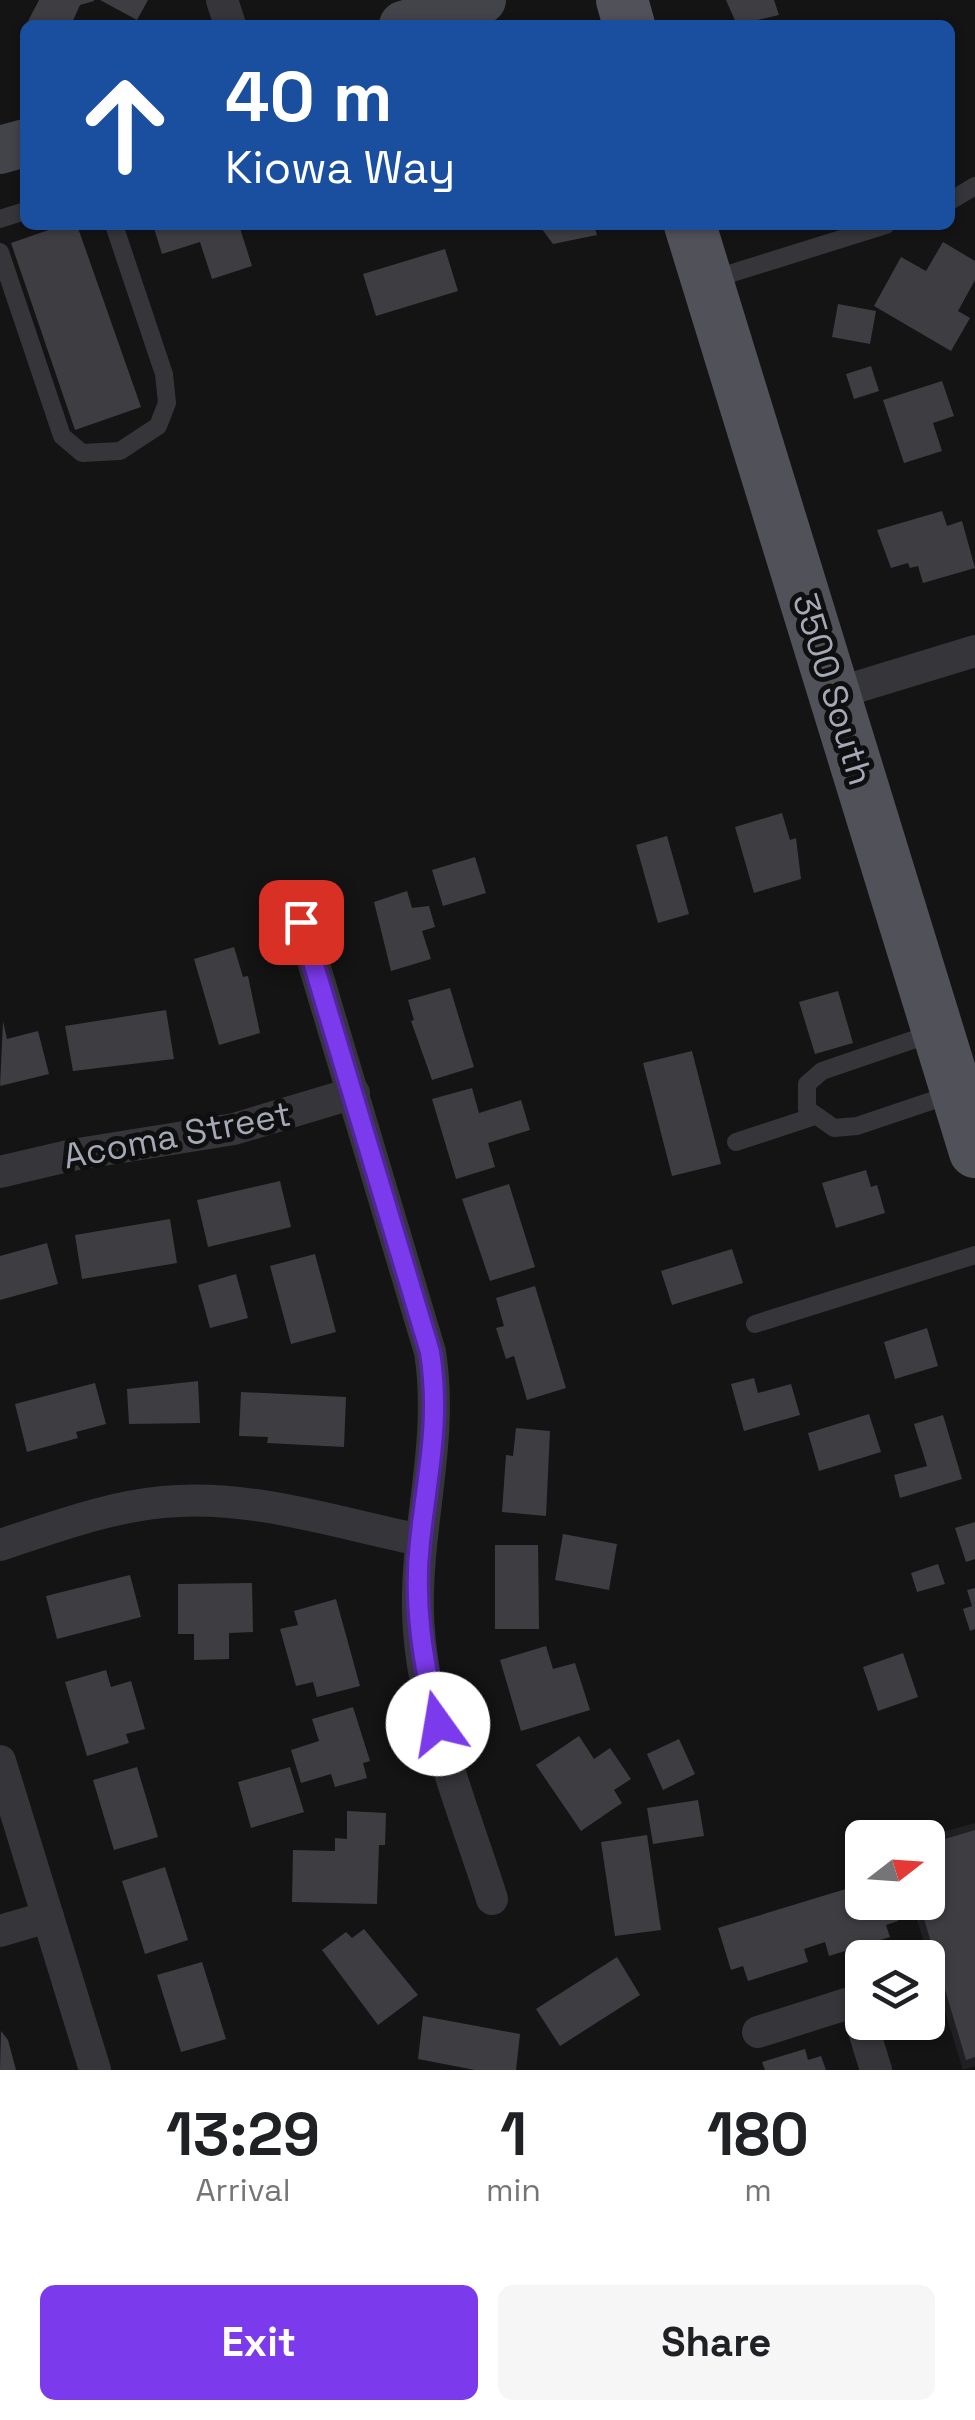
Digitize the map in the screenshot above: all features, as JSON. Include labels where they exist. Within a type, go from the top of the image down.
[{"type":"main road","name":"3500 South","points":[[692,230],[975,1152]]},
{"type":"street","points":[[418,20],[470,2]]},
{"type":"street","points":[[834,694],[975,651]]},
{"type":"street","points":[[301,922],[430,1352],[436,1426],[420,1540],[418,1616],[425,1668],[492,1900]]},
{"type":"street","name":"Acoma Street","points":[[0,1172],[72,1155],[234,1129],[354,1093]]},
{"type":"street","points":[[0,1545],[122,1509],[195,1500],[269,1508],[420,1540]]},
{"type":"street","points":[[0,1761],[95,2070]]},
{"type":"street","points":[[0,1932],[48,1917]]},
{"type":"street","points":[[758,2032],[845,2004]]},
{"type":"street","points":[[869,2040],[876,2070]]},
{"type":"lane","points":[[0,252],[62,436],[82,453],[120,451],[158,426],[167,390],[116,230]]},
{"type":"lane","points":[[708,280],[870,230]]},
{"type":"lane","points":[[938,1031],[822,1071],[807,1084],[807,1109],[812,1117],[834,1128],[857,1126],[957,1093]]},
{"type":"lane","points":[[736,1142],[812,1117]]},
{"type":"lane","points":[[755,1324],[975,1255]]},
{"type":"shaded area","points":[[975,1823],[975,2066],[963,2070],[945,2011],[945,1940],[923,1940],[917,1920],[945,1920],[945,1831]]},
{"type":"building","points":[[39,0],[94,0],[80,5],[73,20],[29,20]]},
{"type":"building","points":[[100,0],[148,0],[137,20]]},
{"type":"building","points":[[726,0],[774,0],[779,15],[758,20],[735,20]]},
{"type":"building","points":[[49,230],[79,230],[141,407],[75,430],[11,243]]},
{"type":"building","points":[[155,230],[241,230],[252,266],[212,279],[200,242],[162,254]]},
{"type":"building","points":[[543,230],[596,230],[597,235],[553,244]]},
{"type":"building","points":[[943,242],[975,261],[975,280],[958,311],[970,318],[951,351],[874,306],[901,257],[926,271]]},
{"type":"building","points":[[445,249],[458,291],[376,316],[363,274]]},
{"type":"building","points":[[838,304],[876,311],[870,344],[832,337]]},
{"type":"building","points":[[871,366],[879,391],[854,399],[846,374]]},
{"type":"building","points":[[942,381],[954,416],[933,423],[942,451],[904,463],[883,400]]},
{"type":"building","points":[[942,511],[947,526],[962,521],[975,568],[923,583],[918,566],[910,568],[908,563],[891,568],[877,530]]},
{"type":"building","points":[[782,813],[790,840],[796,838],[801,879],[754,893],[735,827]]},
{"type":"building","points":[[667,836],[689,914],[658,923],[636,845]]},
{"type":"building","points":[[475,857],[486,893],[443,906],[432,870]]},
{"type":"building","points":[[407,891],[412,908],[429,906],[435,927],[422,931],[431,959],[391,971],[374,902]]},
{"type":"building","points":[[234,947],[243,977],[248,976],[260,1033],[219,1045],[194,959]]},
{"type":"building","points":[[450,988],[474,1067],[432,1080],[411,1021],[414,1020],[408,1000]]},
{"type":"building","points":[[838,991],[853,1043],[815,1054],[799,1002]]},
{"type":"building","points":[[166,1010],[174,1059],[73,1071],[65,1026]]},
{"type":"building","points":[[3,1021],[7,1039],[38,1031],[49,1074],[0,1086]]},
{"type":"building","points":[[692,1051],[721,1164],[672,1176],[643,1063]]},
{"type":"building","points":[[472,1088],[479,1113],[521,1100],[530,1130],[488,1143],[495,1167],[456,1179],[432,1099]]},
{"type":"building","points":[[866,1170],[871,1187],[877,1185],[885,1213],[836,1228],[822,1183]]},
{"type":"building","points":[[280,1181],[291,1227],[208,1247],[197,1200]]},
{"type":"building","points":[[509,1184],[535,1267],[490,1281],[462,1199]]},
{"type":"building","points":[[170,1219],[177,1263],[82,1279],[75,1235]]},
{"type":"building","points":[[47,1243],[58,1284],[0,1300],[0,1256]]},
{"type":"building","points":[[732,1249],[743,1283],[672,1305],[661,1271]]},
{"type":"building","points":[[315,1254],[336,1332],[291,1344],[270,1266]]},
{"type":"building","points":[[236,1274],[248,1318],[210,1328],[198,1285]]},
{"type":"building","points":[[535,1286],[566,1388],[527,1400],[514,1356],[506,1359],[496,1328],[504,1326],[496,1298]]},
{"type":"building","points":[[927,1328],[938,1366],[895,1379],[884,1342]]},
{"type":"building","points":[[754,1378],[758,1393],[791,1384],[800,1415],[744,1431],[731,1384]]},
{"type":"building","points":[[198,1381],[200,1423],[129,1424],[127,1389]]},
{"type":"building","points":[[95,1383],[106,1424],[76,1432],[78,1438],[27,1452],[15,1404]]},
{"type":"building","points":[[241,1392],[346,1397],[344,1447],[267,1443],[268,1437],[239,1436]]},
{"type":"building","points":[[869,1414],[881,1452],[819,1471],[808,1433]]},
{"type":"building","points":[[943,1415],[962,1479],[900,1498],[894,1475],[927,1466],[914,1424]]},
{"type":"building","points":[[516,1428],[550,1431],[546,1516],[502,1512],[506,1455],[513,1456]]},
{"type":"building","points":[[975,1522],[975,1559],[966,1562],[955,1528]]},
{"type":"building","points":[[563,1534],[617,1544],[609,1590],[555,1580]]},
{"type":"building","points":[[495,1545],[538,1545],[539,1629],[495,1629]]},
{"type":"building","points":[[938,1564],[945,1584],[917,1592],[911,1573]]},
{"type":"building","points":[[130,1575],[141,1617],[57,1639],[46,1596]]},
{"type":"building","points":[[252,1583],[253,1632],[229,1633],[229,1659],[194,1660],[194,1634],[178,1634],[178,1584]]},
{"type":"building","points":[[975,1588],[975,1629],[970,1631],[963,1609],[972,1606],[967,1590]]},
{"type":"building","points":[[336,1599],[360,1686],[317,1697],[313,1682],[296,1686],[280,1629],[298,1625],[294,1611]]},
{"type":"building","points":[[546,1646],[553,1669],[575,1663],[590,1710],[521,1731],[500,1660]]},
{"type":"building","points":[[903,1653],[918,1697],[878,1711],[863,1667]]},
{"type":"building","points":[[106,1670],[111,1687],[131,1681],[145,1729],[126,1734],[129,1743],[87,1756],[65,1682]]},
{"type":"building","points":[[353,1707],[370,1761],[363,1763],[367,1778],[335,1787],[331,1774],[301,1783],[291,1750],[319,1741],[312,1719]]},
{"type":"building","points":[[579,1736],[594,1759],[610,1748],[631,1779],[614,1790],[622,1803],[581,1831],[536,1765]]},
{"type":"building","points":[[679,1739],[695,1774],[663,1790],[647,1754]]},
{"type":"building","points":[[137,1767],[158,1837],[114,1850],[93,1780]]},
{"type":"building","points":[[290,1767],[304,1812],[251,1828],[238,1782]]},
{"type":"building","points":[[698,1800],[704,1836],[653,1844],[647,1808]]},
{"type":"building","points":[[347,1811],[386,1813],[385,1845],[379,1845],[377,1904],[292,1902],[293,1850],[335,1851],[335,1838],[347,1839]]},
{"type":"building","points":[[975,1830],[975,2057],[966,2060],[945,1989],[945,1940],[930,1940],[924,1920],[945,1920],[945,1839]]},
{"type":"building","points":[[647,1835],[661,1930],[615,1936],[601,1842]]},
{"type":"building","points":[[165,1867],[188,1940],[145,1954],[122,1881]]},
{"type":"building","points":[[845,1889],[845,1920],[898,1921],[886,1925],[890,1937],[845,1940],[845,1951],[829,1956],[825,1942],[804,1949],[808,1962],[748,1981],[743,1966],[731,1970],[718,1928]]},
{"type":"building","points":[[364,1929],[418,1995],[378,2025],[322,1950],[346,1932],[352,1938]]},
{"type":"building","points":[[617,1957],[640,1995],[560,2046],[536,2009]]},
{"type":"building","points":[[202,1962],[226,2039],[181,2052],[157,1975]]},
{"type":"building","points":[[423,2016],[520,2034],[516,2070],[475,2070],[418,2059]]},
{"type":"building","points":[[1,2031],[8,2040],[16,2070],[0,2070]]},
{"type":"building","points":[[805,2049],[808,2060],[821,2056],[826,2070],[765,2070],[762,2062]]},
{"type":"route","points":[[301,922],[426,1327],[434,1376],[436,1426],[420,1540],[418,1616],[421,1650],[438,1724]]}]
